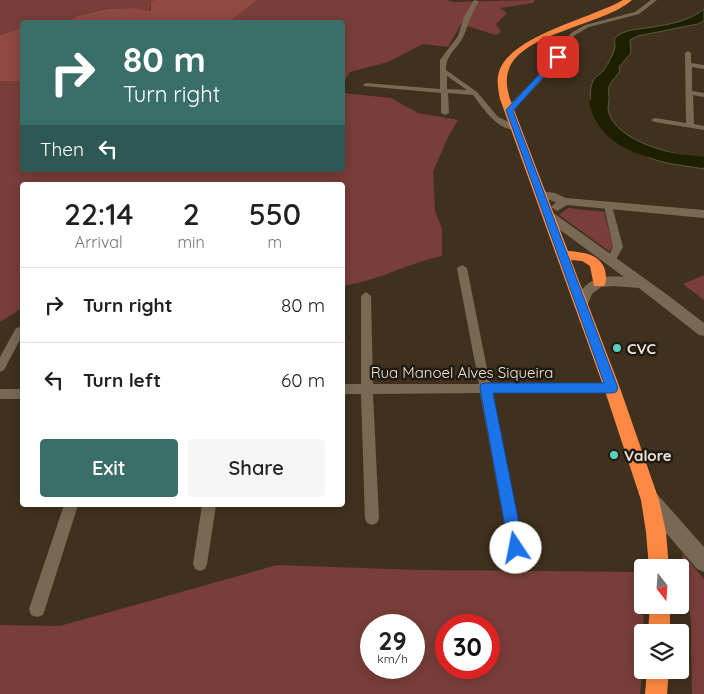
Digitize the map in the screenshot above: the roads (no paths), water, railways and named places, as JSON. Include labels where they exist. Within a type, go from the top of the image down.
[{"type":"highway","points":[[628,0],[599,16],[540,40],[514,56],[508,63],[502,81],[505,99],[515,128],[612,388],[650,500],[658,559]]},
{"type":"highway","points":[[563,255],[581,256],[591,260],[599,269],[600,283]]},
{"type":"highway","points":[[656,694],[657,679]]},
{"type":"street","points":[[509,110],[554,64],[564,44],[574,33],[590,25],[634,15],[644,10],[654,0]]},
{"type":"street","points":[[445,113],[443,60],[461,36],[467,17],[476,1]]},
{"type":"street","points":[[688,53],[690,126]]},
{"type":"street","points":[[689,65],[704,67]]},
{"type":"street","points":[[443,71],[475,93],[495,119],[515,128]]},
{"type":"street","points":[[366,85],[475,93]]},
{"type":"street","points":[[690,93],[704,95]]},
{"type":"street","points":[[655,120],[704,128]]},
{"type":"street","points":[[544,206],[557,207],[563,201],[704,214]]},
{"type":"street","points":[[544,206],[611,261],[704,331]]},
{"type":"street","points":[[608,206],[618,247],[611,261]]},
{"type":"street","points":[[462,268],[520,566]]},
{"type":"street","points":[[580,305],[588,290],[600,283],[622,281],[642,283]]},
{"type":"street","points":[[366,296],[367,389],[372,518]]},
{"type":"street","points":[[0,367],[20,331]]},
{"type":"street","name":"Rua Manoel Alves Siqueira","points":[[345,389],[612,388]]},
{"type":"street","points":[[0,394],[20,394]]},
{"type":"street","points":[[650,500],[704,562]]},
{"type":"street","points":[[37,610],[70,507]]},
{"type":"street","points":[[200,564],[210,507]]},
{"type":"waterway","points":[[596,102],[603,120],[611,132],[634,148],[662,156],[704,162]]},
{"type":"place","name":"CVC","points":[[617,348]]},
{"type":"place","name":"Valore","points":[[614,455]]}]
